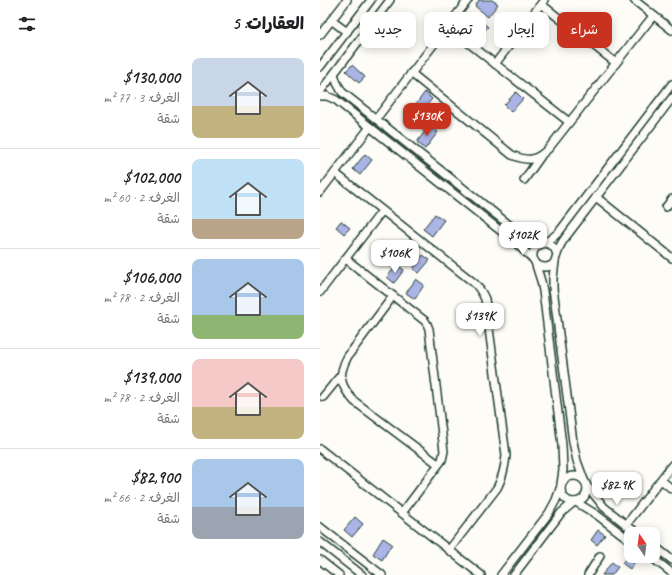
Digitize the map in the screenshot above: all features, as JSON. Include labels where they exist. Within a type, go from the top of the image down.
[{"type":"street","points":[[320,35],[347,0]]},
{"type":"street","points":[[320,67],[372,0]]},
{"type":"street","points":[[320,92],[390,0]]},
{"type":"street","points":[[458,12],[468,0]]},
{"type":"street","points":[[634,0],[672,30]]},
{"type":"street","points":[[495,64],[543,2],[616,63]]},
{"type":"street","points":[[524,180],[541,156],[549,148],[653,16]]},
{"type":"street","points":[[331,20],[347,32]]},
{"type":"street","points":[[376,119],[430,48]]},
{"type":"street","points":[[475,48],[569,122]]},
{"type":"street","points":[[411,73],[512,154],[521,159],[532,159],[541,156]]},
{"type":"street","points":[[334,74],[337,84],[342,92],[522,235],[531,241],[546,244],[554,248],[556,257],[553,288],[573,442],[577,462],[587,493],[585,497],[575,502],[561,513],[514,575]]},
{"type":"street","points":[[624,535],[597,514],[575,502],[570,502],[562,494],[561,485],[563,457],[561,437],[543,291],[533,255],[535,249],[559,232],[672,84]]},
{"type":"street","points":[[320,96],[327,96],[336,100],[516,243],[538,265],[542,267],[550,266],[554,263],[560,246],[565,238],[672,98]]},
{"type":"street","points":[[320,192],[370,127]]},
{"type":"street","points":[[335,173],[473,282],[478,287],[485,299],[506,455],[505,463],[503,476],[497,488],[449,550]]},
{"type":"street","points":[[596,197],[672,258]]},
{"type":"street","points":[[666,207],[672,199]]},
{"type":"street","points":[[320,292],[382,211]]},
{"type":"street","points":[[346,259],[424,321],[428,326],[444,447],[443,456],[442,460],[402,513]]},
{"type":"street","points":[[393,296],[348,356],[343,365],[341,375],[342,384],[346,392],[354,401],[438,464]]},
{"type":"street","points":[[323,397],[341,375]]},
{"type":"street","points":[[320,450],[480,575]]},
{"type":"street","points":[[626,525],[672,466]]},
{"type":"street","points":[[501,575],[549,513],[556,500],[561,485],[571,476],[580,477],[604,507],[629,527]]},
{"type":"street","points":[[661,480],[672,489]]},
{"type":"street","points":[[320,527],[382,575]]},
{"type":"street","points":[[328,548],[334,537]]},
{"type":"street","points":[[320,542],[362,575]]},
{"type":"street","points":[[660,551],[672,560]]},
{"type":"street","points":[[588,575],[600,556]]},
{"type":"street","points":[[320,560],[339,575]]},
{"type":"street","points":[[659,563],[672,573]]},
{"type":"building","points":[[479,0],[492,0],[498,4],[488,17],[486,15],[486,12],[482,12],[475,6]]},
{"type":"building","points":[[352,65],[365,77],[359,83],[346,71]]},
{"type":"building","points":[[425,92],[432,99],[419,114],[414,107]]},
{"type":"building","points":[[516,92],[523,99],[511,112],[504,105]]},
{"type":"building","points":[[429,126],[438,132],[425,149],[417,142]]},
{"type":"building","points":[[365,154],[372,160],[360,175],[353,169]]},
{"type":"building","points":[[435,214],[444,220],[432,236],[423,229]]},
{"type":"building","points":[[341,221],[350,228],[344,234],[336,227]]},
{"type":"building","points":[[423,255],[430,260],[419,273],[413,269]]},
{"type":"building","points":[[397,265],[404,270],[394,283],[387,277]]},
{"type":"building","points":[[416,279],[424,285],[415,299],[406,293]]},
{"type":"building","points":[[355,517],[363,524],[352,537],[344,530]]},
{"type":"building","points":[[598,530],[605,535],[597,545],[591,540]]},
{"type":"building","points":[[383,538],[392,544],[382,560],[373,554]]},
{"type":"building","points":[[624,561],[624,563],[634,563],[630,569],[622,563]]},
{"type":"building","points":[[612,562],[618,567],[612,575],[602,575]]}]
